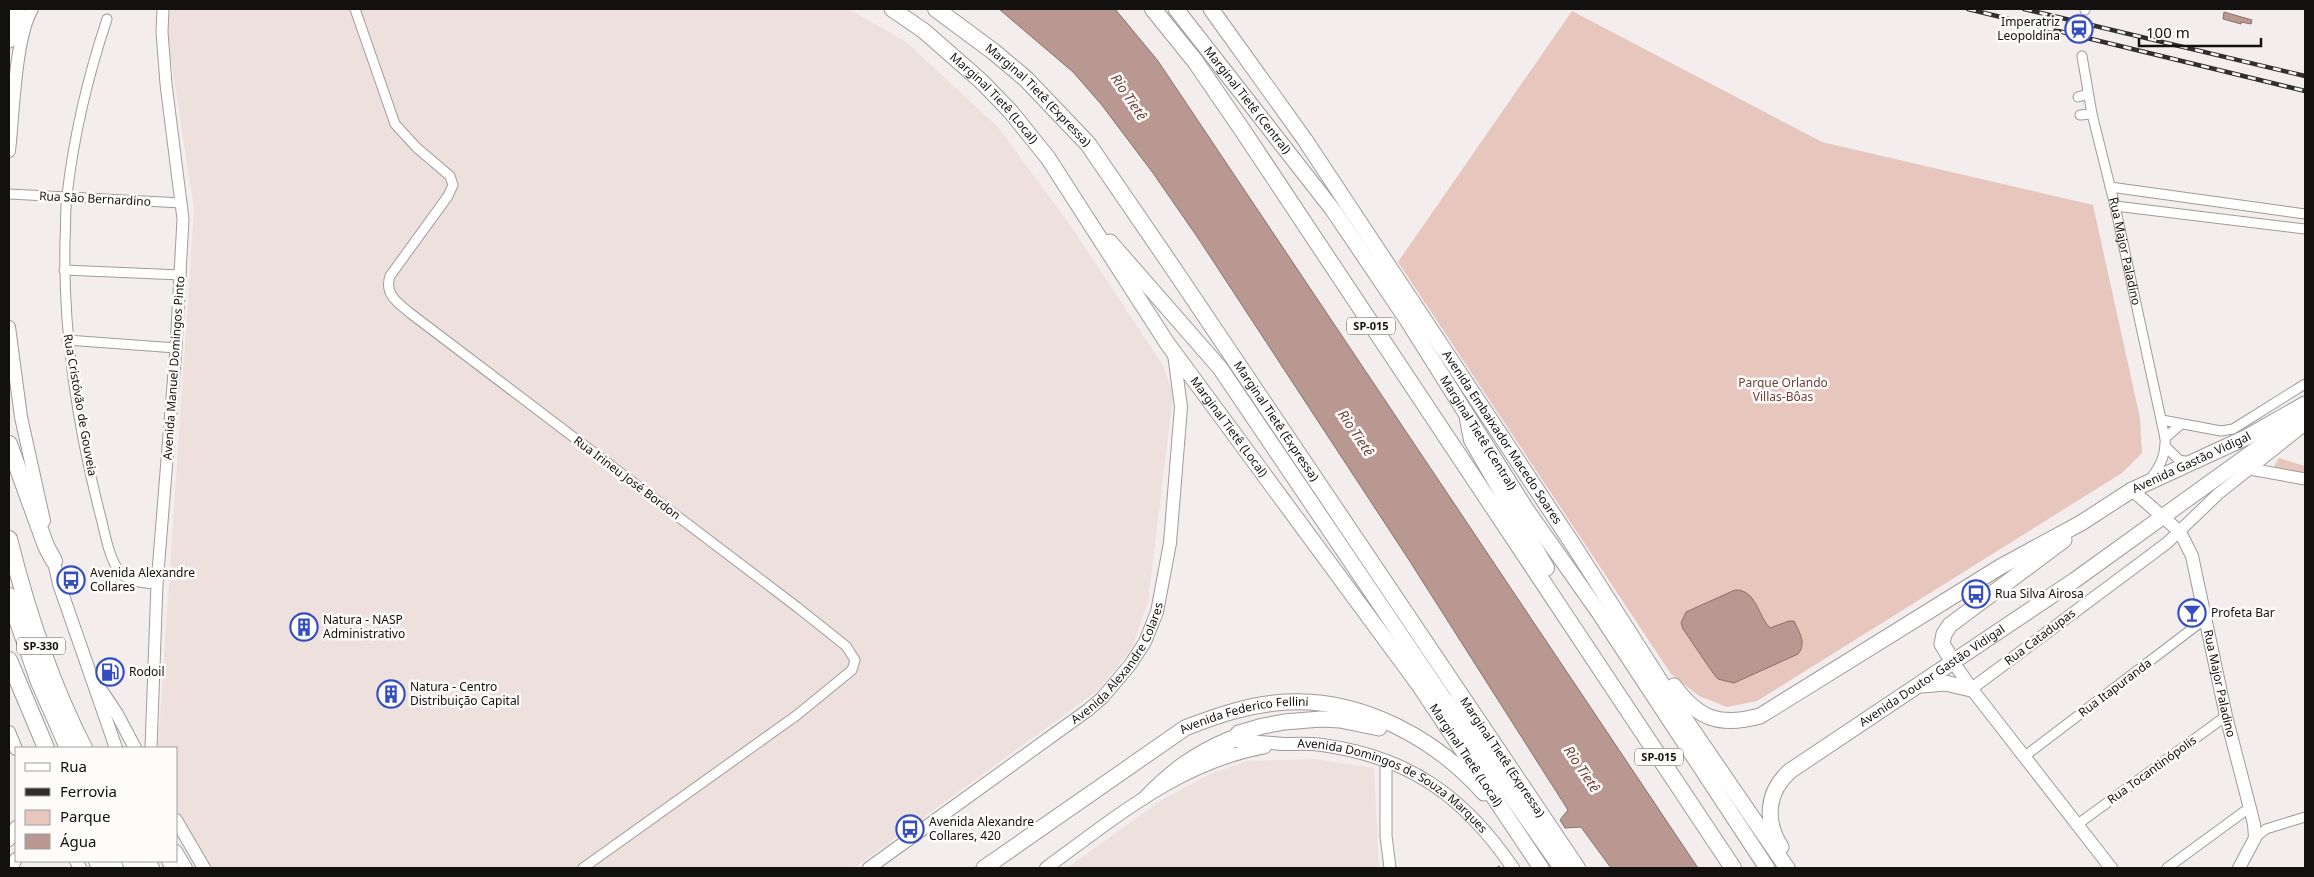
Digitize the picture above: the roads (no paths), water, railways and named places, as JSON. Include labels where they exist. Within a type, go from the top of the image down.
[{"type":"highway","points":[[9,40],[17,9]]},
{"type":"highway","name":"Marginal Tietê (Local)","points":[[892,9],[924,32],[982,81],[1011,112],[1048,158],[1174,354],[1420,686],[1473,763],[1508,821],[1538,863]]},
{"type":"highway","name":"Marginal Tietê (Expressa)","points":[[936,9],[994,52],[1026,79],[1088,144],[1172,265],[1577,868]]},
{"type":"highway","name":"SP-015","points":[[1153,9],[1195,61],[1227,107],[1733,868]]},
{"type":"highway","name":"Marginal Tietê (Central)","points":[[1176,9],[1333,210],[1406,318],[1526,509],[1598,611],[1767,868]]},
{"type":"highway","name":"Avenida Embaixador Macedo Soares","points":[[1211,9],[1305,140],[1572,543],[1676,706],[1789,868]]},
{"type":"highway","points":[[1085,214],[1220,368],[1446,702],[1562,868]]},
{"type":"highway","name":"Avenida Gastão Vidigal","points":[[2080,523],[2148,481],[2247,437],[2305,404]]},
{"type":"highway","points":[[1484,412],[1490,434],[1592,590],[1598,611]]},
{"type":"highway","name":"Avenida Gastão Vidigal","points":[[2162,517],[2305,414]]},
{"type":"highway","points":[[1468,419],[1472,440],[1581,626],[1586,645]]},
{"type":"highway","points":[[9,444],[46,546],[54,561]]},
{"type":"highway","name":"Avenida Doutor Gastão Vidigal","points":[[1789,868],[1788,858],[1775,838],[1770,822],[1770,803],[1777,784],[1790,771],[2075,580],[2162,517]]},
{"type":"highway","points":[[1631,636],[1648,651],[1679,694],[1695,710],[1715,720],[1747,719],[1772,710],[2000,567],[2080,523]]},
{"type":"highway","points":[[1953,662],[1942,644],[1944,634],[1950,625],[2068,537],[2080,523]]},
{"type":"highway","name":"SP-330","points":[[9,539],[38,638],[54,682],[84,747]]},
{"type":"highway","points":[[9,596],[39,682],[68,747]]},
{"type":"highway","name":"SP-330","points":[[9,660],[46,747]]},
{"type":"highway","points":[[1920,685],[1945,683],[1971,689]]},
{"type":"highway","name":"Avenida Federico Fellini","points":[[984,868],[1185,728],[1222,713],[1288,702],[1331,706],[1374,717],[1421,739],[1452,761],[1508,821]]},
{"type":"highway","points":[[1446,702],[1465,738],[1526,832],[1538,863]]},
{"type":"highway","points":[[1190,770],[1234,738],[1238,733],[1284,722],[1340,720],[1380,729],[1452,761]]},
{"type":"main road","points":[[9,151],[24,26],[32,9]]},
{"type":"main road","points":[[9,327],[24,436],[59,584],[116,747]]},
{"type":"main road","name":"Avenida Alexandre Colares","points":[[868,868],[1088,710],[1118,682],[1145,642],[1157,612],[1170,543],[1181,407],[1174,354]]},
{"type":"main road","name":"Rua Major Paladino","points":[[2132,490],[2180,532],[2192,556],[2226,716],[2254,824],[2255,838]]},
{"type":"main road","points":[[1953,662],[1971,689],[2111,868]]},
{"type":"main road","points":[[93,678],[117,714],[130,746]]},
{"type":"main road","points":[[106,718],[130,746]]},
{"type":"main road","points":[[9,732],[15,747]]},
{"type":"main road","name":"Avenida Domingos de Souza Marques","points":[[1144,798],[1163,778],[1189,757],[1210,745],[1230,738],[1238,741],[1320,744],[1358,751],[1386,761],[1426,780],[1452,797],[1494,840],[1513,868]]},
{"type":"main road","name":"Avenida Domingos de Souza Marques","points":[[1046,868],[1144,798],[1190,770],[1216,759],[1249,750],[1285,744]]},
{"type":"main road","points":[[178,823],[204,868]]},
{"type":"main road","points":[[2239,868],[2255,838]]},
{"type":"main road","points":[[178,854],[186,868]]},
{"type":"street","name":"Avenida Manuel Domingos Pinto","points":[[150,747],[157,584],[181,275],[182,203],[166,84],[162,32],[163,9]]},
{"type":"street","name":"Rua Irineu José Bordon","points":[[355,9],[395,124],[417,148],[450,176],[453,185],[448,196],[390,276],[387,289],[390,294],[410,313],[811,618],[846,646],[855,660],[849,673],[797,715],[583,868]]},
{"type":"street","name":"Rua Cristóvão de Gouveia","points":[[106,19],[90,74],[67,197],[64,270],[67,340],[86,449],[112,556],[120,573],[127,578],[133,581],[157,584]]},
{"type":"street","name":"Rua Major Paladino","points":[[2082,56],[2092,114],[2115,206],[2166,443]]},
{"type":"street","points":[[2078,97],[2088,94]]},
{"type":"street","points":[[2080,115],[2092,114]]},
{"type":"street","points":[[2110,187],[2305,214]]},
{"type":"street","name":"Rua São Bernardino","points":[[9,194],[182,203]]},
{"type":"street","points":[[2115,206],[2305,229]]},
{"type":"street","points":[[64,270],[181,275]]},
{"type":"street","points":[[67,340],[176,348]]},
{"type":"street","name":"Avenida Gastão Vidigal","points":[[2162,420],[2221,431],[2234,430],[2305,384]]},
{"type":"street","points":[[2148,481],[2159,468],[2166,443],[2181,424]]},
{"type":"street","points":[[2180,532],[2205,505],[2305,425]]},
{"type":"street","points":[[2166,443],[2179,460],[2191,462]]},
{"type":"street","points":[[2250,469],[2305,480]]},
{"type":"street","name":"Rua Catadupas","points":[[1971,689],[2180,532]]},
{"type":"street","name":"Rua Itapuranda","points":[[2024,756],[2204,619]]},
{"type":"street","name":"Rua Tocantinópolis","points":[[2078,824],[2226,716]]},
{"type":"street","points":[[130,746],[150,729]]},
{"type":"street","points":[[1386,761],[1386,836],[1390,868]]},
{"type":"street","points":[[2167,868],[2250,808]]},
{"type":"street","points":[[2255,838],[2266,829],[2305,817]]},
{"type":"street","points":[[2254,824],[2266,829]]},
{"type":"water","name":"Rio Tietê","points":[[999,9],[1115,9],[1158,61],[1698,868],[1611,868],[1581,827],[1565,828],[1560,820],[1568,810],[1409,560],[1198,238],[1153,173],[1101,104],[1073,72]]},
{"type":"water","points":[[2224,12],[2252,20],[2251,24],[2241,22],[2241,24],[2223,19]]},
{"type":"water","points":[[1735,590],[1742,591],[1752,598],[1770,628],[1794,621],[1800,633],[1802,646],[1798,654],[1734,683],[1718,679],[1683,629],[1681,623],[1686,612]]},
{"type":"railway","points":[[1968,9],[2305,91]]},
{"type":"railway","points":[[2024,9],[2305,76]]},
{"type":"place","name":"Imperatriz Leopoldina","points":[[2079,29]]},
{"type":"place","name":"Avenida Alexandre Collares","points":[[71,580]]},
{"type":"place","name":"Rua Silva Airosa","points":[[1976,594]]},
{"type":"place","name":"Profeta Bar","points":[[2192,613]]},
{"type":"place","name":"Natura - NASP Administrativo","points":[[304,627]]},
{"type":"place","name":"Rodoil","points":[[110,672]]},
{"type":"place","name":"Natura - Centro Distribuição Capital","points":[[391,694]]},
{"type":"place","name":"Avenida Alexandre Collares, 420","points":[[910,829]]},
{"type":"park label","name":"Parque Orlando Villas-Bôas","points":[[1783,390]]}]
